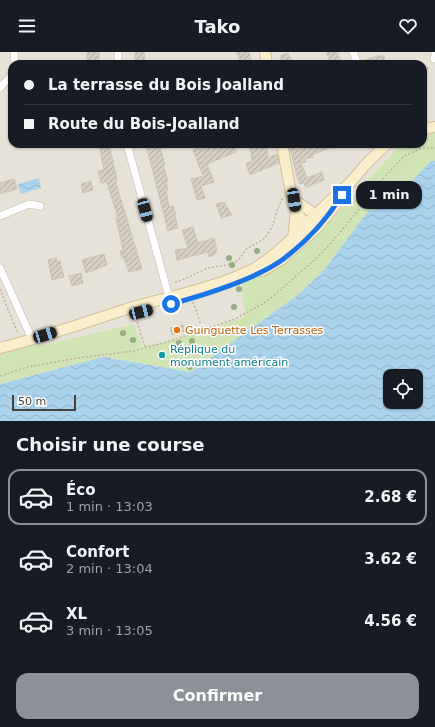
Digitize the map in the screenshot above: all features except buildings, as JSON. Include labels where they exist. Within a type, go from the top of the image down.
[{"type":"street","points":[[0,88],[8,79]]},
{"type":"street","points":[[129,148],[170,301]]},
{"type":"street","points":[[283,148],[291,194],[290,198],[296,211],[312,227]]},
{"type":"street","points":[[71,328],[138,315],[150,307],[225,281],[255,268],[295,243],[335,206],[349,184],[383,148]]},
{"type":"street","points":[[312,227],[316,222],[316,215],[332,198],[349,184]]},
{"type":"street","points":[[290,198],[316,215]]},
{"type":"street","points":[[0,216],[29,204],[40,206]]},
{"type":"street","points":[[295,243],[296,211]]},
{"type":"street","points":[[0,268],[32,339]]},
{"type":"street","points":[[0,348],[170,301]]},
{"type":"path","points":[[427,69],[434,57]]},
{"type":"path","points":[[175,282],[194,276],[207,269],[228,265],[238,260],[245,250],[260,242],[268,233],[276,218],[279,203],[290,198]]},
{"type":"path","points":[[0,289],[22,342]]},
{"type":"path","points":[[193,302],[203,331]]},
{"type":"path","points":[[138,315],[145,347]]},
{"type":"shaded area","points":[[0,52],[435,52],[435,132],[427,135],[427,60],[8,60],[8,148],[397,148],[310,243],[277,269],[241,281],[245,317],[176,339],[142,347],[134,324],[47,344],[29,346],[22,344],[0,348]]},
{"type":"green space","points":[[435,132],[435,161],[431,161],[388,207],[369,211],[324,270],[299,294],[191,372],[103,357],[0,384],[0,348],[22,343],[29,346],[47,344],[134,324],[142,347],[176,339],[245,317],[241,281],[277,269],[310,243],[397,148],[427,148],[427,135]]},
{"type":"water","points":[[431,161],[435,161],[435,421],[0,421],[0,384],[103,357],[191,372],[299,294],[324,270],[369,210],[388,207]]},
{"type":"water","points":[[39,178],[41,188],[21,194],[18,184]]},
{"type":"place","name":"Guinguette Les Terrasses","points":[[177,330]]},
{"type":"place","name":"Réplique du monument américain","points":[[162,355]]},
{"type":"route","points":[[171,304],[258,274],[281,260],[316,229],[342,195]]}]
